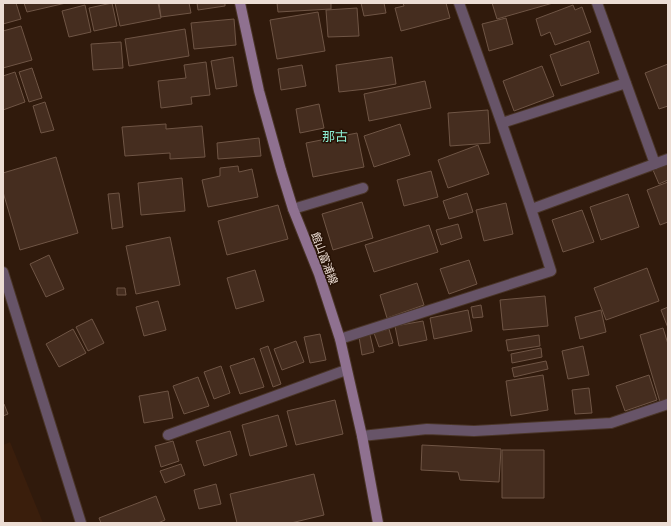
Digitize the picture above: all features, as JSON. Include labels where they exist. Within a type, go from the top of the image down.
[{"type":"main road","name":"館山富浦線","points":[[240,3],[259,91],[293,209],[319,274],[340,338],[362,436],[378,523]]},
{"type":"street","points":[[340,338],[551,271],[532,209],[459,3]]},
{"type":"street","points":[[597,3],[655,164]]},
{"type":"street","points":[[502,123],[626,83]]},
{"type":"street","points":[[532,209],[668,159]]},
{"type":"street","points":[[293,209],[363,188]]},
{"type":"street","points":[[3,272],[82,523]]},
{"type":"street","points":[[168,435],[346,370]]},
{"type":"street","points":[[362,436],[427,429],[474,431],[611,423],[668,404]]},
{"type":"shaded area","points":[[10,442],[43,523],[3,523],[3,445]]},
{"type":"building","points":[[3,3],[16,3],[21,19],[3,24]]},
{"type":"building","points":[[24,3],[66,3],[27,12]]},
{"type":"building","points":[[112,3],[117,26],[94,31],[89,8]]},
{"type":"building","points":[[115,3],[158,3],[161,18],[120,26]]},
{"type":"building","points":[[159,3],[189,3],[191,13],[161,17]]},
{"type":"building","points":[[197,3],[225,3],[225,6],[198,10]]},
{"type":"building","points":[[277,3],[331,3],[331,9],[278,12]]},
{"type":"building","points":[[361,3],[384,3],[386,13],[364,16]]},
{"type":"building","points":[[403,3],[446,3],[450,18],[401,31],[395,8],[404,6]]},
{"type":"building","points":[[492,3],[553,3],[497,19]]},
{"type":"building","points":[[85,5],[91,32],[69,37],[62,11]]},
{"type":"building","points":[[573,5],[575,10],[582,7],[591,32],[555,45],[550,32],[541,36],[536,19]]},
{"type":"building","points":[[357,8],[359,36],[328,37],[326,10]]},
{"type":"building","points":[[318,12],[325,51],[277,59],[270,20]]},
{"type":"building","points":[[506,18],[513,44],[489,51],[482,24]]},
{"type":"building","points":[[234,19],[236,45],[194,49],[191,23]]},
{"type":"building","points":[[21,26],[32,60],[3,68],[3,31]]},
{"type":"building","points":[[185,29],[189,56],[129,66],[125,39]]},
{"type":"building","points":[[589,41],[599,73],[561,86],[550,55]]},
{"type":"building","points":[[121,42],[123,68],[93,70],[91,44]]},
{"type":"building","points":[[233,57],[237,86],[216,89],[211,61]]},
{"type":"building","points":[[392,57],[396,84],[339,92],[336,65]]},
{"type":"building","points":[[206,62],[210,95],[191,97],[192,104],[161,108],[158,81],[186,78],[184,65]]},
{"type":"building","points":[[668,64],[668,106],[659,109],[645,73]]},
{"type":"building","points":[[302,65],[306,86],[281,90],[278,69]]},
{"type":"building","points":[[542,66],[554,96],[514,111],[503,81]]},
{"type":"building","points":[[32,68],[42,98],[29,102],[19,72]]},
{"type":"building","points":[[15,72],[25,102],[3,110],[3,76]]},
{"type":"building","points":[[425,81],[431,108],[369,121],[364,94]]},
{"type":"building","points":[[45,102],[54,130],[41,133],[33,106]]},
{"type":"building","points":[[319,104],[324,128],[300,133],[296,109]]},
{"type":"building","points":[[488,110],[490,143],[450,146],[448,113]]},
{"type":"building","points":[[166,124],[166,129],[202,126],[205,157],[170,159],[170,153],[125,156],[122,127]]},
{"type":"building","points":[[400,124],[410,155],[374,167],[364,136]]},
{"type":"building","points":[[357,133],[364,167],[313,177],[306,143]]},
{"type":"building","points":[[259,138],[261,156],[218,159],[217,143]]},
{"type":"building","points":[[478,145],[489,174],[448,188],[438,160]]},
{"type":"building","points":[[56,157],[78,233],[20,250],[3,192],[3,173]]},
{"type":"building","points":[[668,164],[668,180],[659,184],[653,170]]},
{"type":"building","points":[[238,166],[239,172],[252,169],[258,197],[208,207],[202,180],[220,176],[220,168]]},
{"type":"building","points":[[431,171],[438,197],[404,206],[397,180]]},
{"type":"building","points":[[182,178],[185,211],[141,215],[138,183]]},
{"type":"building","points":[[668,182],[668,222],[660,225],[647,190]]},
{"type":"building","points":[[119,193],[123,227],[112,229],[108,194]]},
{"type":"building","points":[[467,193],[473,212],[449,219],[443,201]]},
{"type":"building","points":[[628,194],[639,227],[601,240],[590,207]]},
{"type":"building","points":[[362,202],[373,238],[333,250],[322,214]]},
{"type":"building","points":[[506,203],[513,234],[484,241],[476,210]]},
{"type":"building","points":[[278,205],[288,239],[227,255],[218,221]]},
{"type":"building","points":[[582,210],[594,242],[563,252],[552,220]]},
{"type":"building","points":[[458,224],[462,238],[441,245],[436,230]]},
{"type":"building","points":[[429,225],[438,252],[374,272],[365,245]]},
{"type":"building","points":[[170,237],[180,285],[136,294],[126,246]]},
{"type":"building","points":[[49,255],[64,289],[46,297],[30,264]]},
{"type":"building","points":[[469,260],[477,284],[449,294],[440,269]]},
{"type":"building","points":[[647,268],[659,301],[606,320],[594,288]]},
{"type":"building","points":[[255,270],[264,301],[236,309],[227,278]]},
{"type":"building","points":[[417,283],[424,305],[387,318],[380,295]]},
{"type":"building","points":[[117,288],[125,288],[126,295],[117,295]]},
{"type":"building","points":[[545,296],[548,326],[503,330],[500,300]]},
{"type":"building","points":[[158,301],[166,330],[144,336],[136,307]]},
{"type":"building","points":[[481,305],[483,317],[473,318],[471,307]]},
{"type":"building","points":[[668,307],[668,328],[661,310]]},
{"type":"building","points":[[468,310],[472,331],[434,339],[430,318]]},
{"type":"building","points":[[601,310],[606,332],[580,339],[575,317]]},
{"type":"building","points":[[92,319],[104,343],[88,351],[76,327]]},
{"type":"building","points":[[423,321],[427,340],[399,346],[395,326]]},
{"type":"building","points":[[663,328],[668,344],[668,400],[660,402],[640,335]]},
{"type":"building","points":[[73,329],[86,353],[59,367],[46,344]]},
{"type":"building","points":[[389,329],[393,343],[379,347],[374,333]]},
{"type":"building","points":[[320,334],[326,360],[310,363],[304,337]]},
{"type":"building","points":[[370,335],[374,352],[362,355],[359,337]]},
{"type":"building","points":[[539,335],[540,346],[508,351],[506,340]]},
{"type":"building","points":[[296,341],[304,362],[282,370],[274,349]]},
{"type":"building","points":[[268,346],[281,384],[273,387],[260,349]]},
{"type":"building","points":[[583,346],[589,375],[568,379],[562,351]]},
{"type":"building","points":[[541,348],[542,357],[512,363],[511,354]]},
{"type":"building","points":[[254,358],[264,387],[240,394],[230,366]]},
{"type":"building","points":[[546,361],[548,369],[514,377],[512,368]]},
{"type":"building","points":[[221,366],[230,393],[214,399],[204,372]]},
{"type":"building","points":[[543,375],[548,410],[511,416],[506,381]]},
{"type":"building","points":[[649,375],[657,400],[625,411],[616,386]]},
{"type":"building","points":[[198,377],[209,406],[184,414],[173,386]]},
{"type":"building","points":[[589,388],[592,413],[575,414],[572,390]]},
{"type":"building","points":[[168,391],[173,418],[144,423],[139,396]]},
{"type":"building","points":[[335,400],[343,434],[296,445],[287,411]]},
{"type":"building","points":[[4,404],[8,414],[3,416],[3,405]]},
{"type":"building","points":[[278,415],[287,446],[250,456],[242,425]]},
{"type":"building","points":[[230,431],[237,455],[204,466],[196,441]]},
{"type":"building","points":[[173,441],[179,461],[161,467],[155,446]]},
{"type":"building","points":[[422,445],[501,449],[499,482],[460,480],[458,472],[421,470]]},
{"type":"building","points":[[502,450],[544,450],[544,498],[502,498]]},
{"type":"building","points":[[181,464],[185,475],[165,483],[160,471]]},
{"type":"building","points":[[314,474],[324,515],[291,523],[237,523],[230,494]]},
{"type":"building","points":[[216,484],[221,504],[199,509],[194,490]]},
{"type":"building","points":[[156,496],[165,520],[158,523],[101,523],[99,518]]},
{"type":"district","name":"那古","points":[[335,136]]}]
